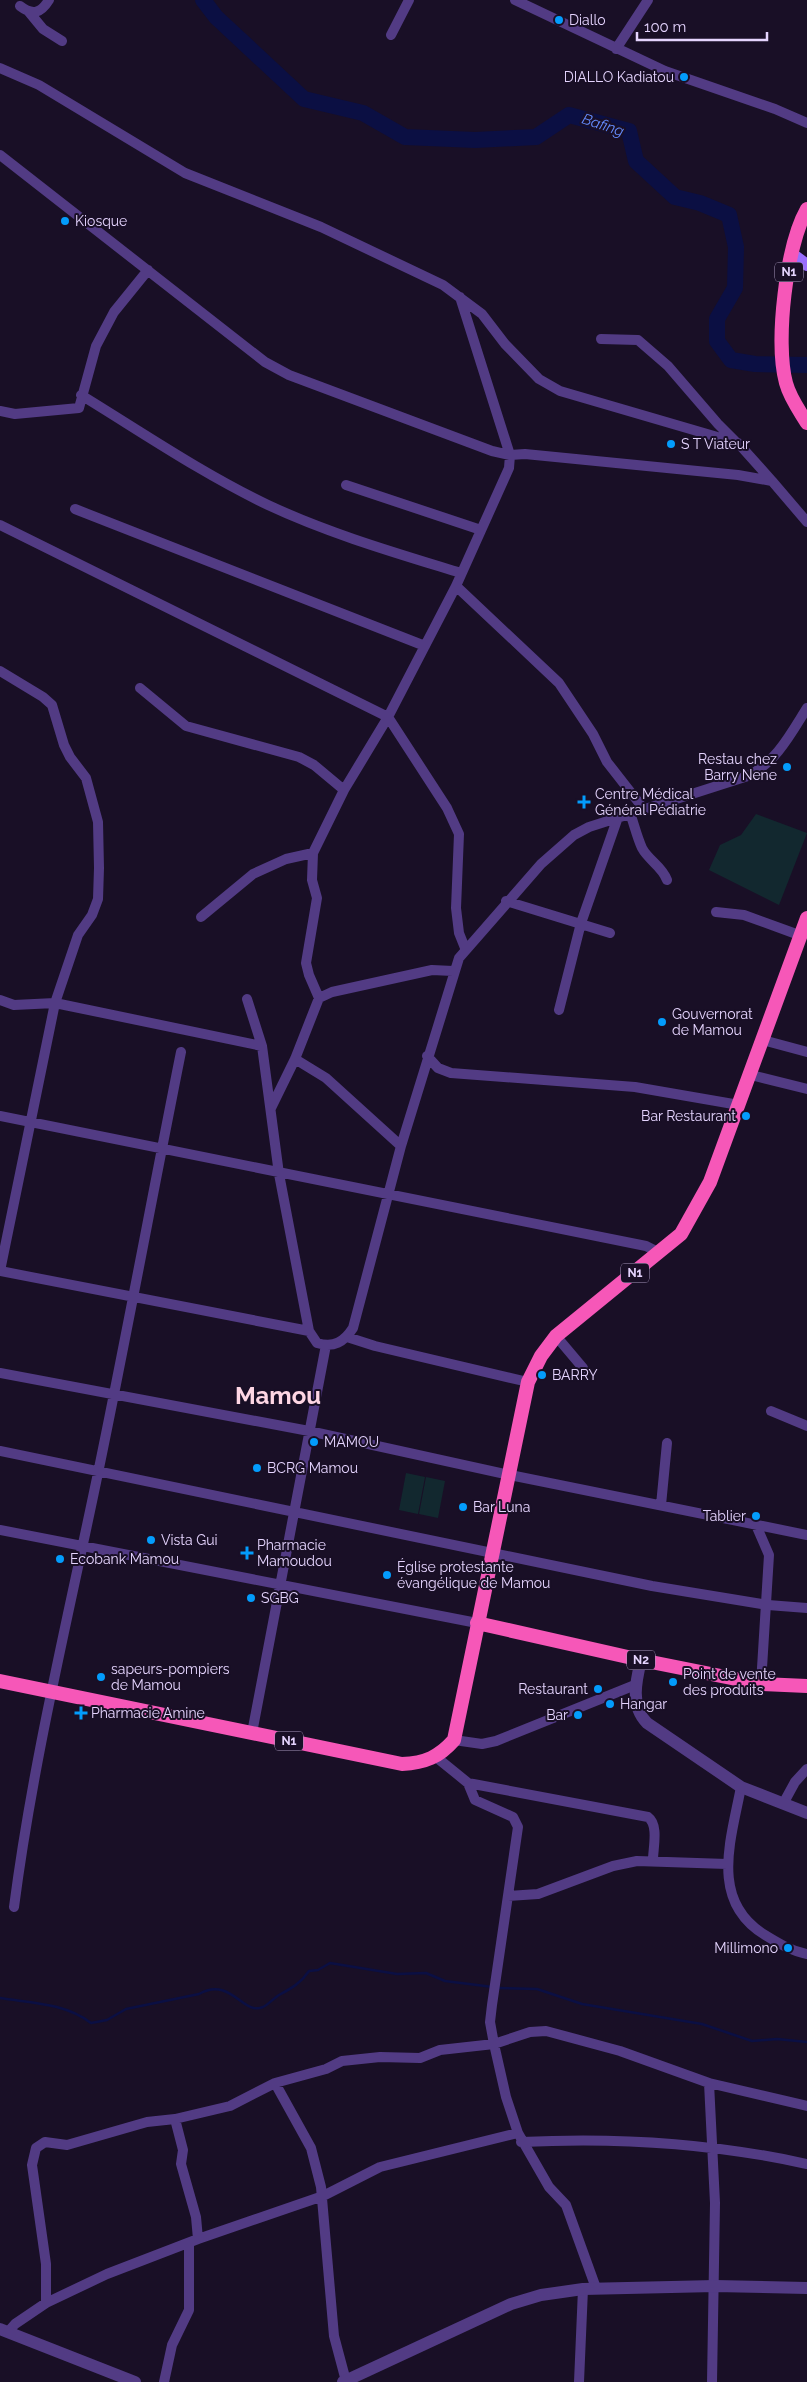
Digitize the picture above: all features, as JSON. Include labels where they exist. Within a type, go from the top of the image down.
[{"type":"highway","name":"N1","points":[[807,209],[791,253],[783,313],[786,382],[794,403],[807,424]]},
{"type":"highway","name":"N1","points":[[0,1681],[402,1764],[419,1764],[436,1757],[454,1740],[528,1382],[540,1356],[556,1336],[681,1234],[710,1182],[764,1040],[807,918]]},
{"type":"highway","name":"N2","points":[[478,1623],[642,1660],[761,1684],[807,1686]]},
{"type":"main road","points":[[791,253],[807,265]]},
{"type":"street","points":[[49,0],[38,13],[25,9],[43,30],[62,41]]},
{"type":"street","points":[[391,35],[409,0]]},
{"type":"street","points":[[515,0],[665,71],[776,109],[807,123]]},
{"type":"street","points":[[616,49],[648,0]]},
{"type":"street","points":[[0,68],[38,85],[185,173],[321,227],[443,285],[482,314],[504,344],[539,379],[560,391],[738,443]]},
{"type":"street","points":[[2,160],[148,270],[265,362],[308,382],[492,451],[510,455],[525,454],[728,474],[772,481]]},
{"type":"street","points":[[0,411],[15,414],[79,408],[81,395],[96,346],[114,312],[148,270]]},
{"type":"street","points":[[319,998],[309,975],[306,962],[313,931],[317,898],[312,880],[313,853],[344,790],[388,718],[456,586],[509,468],[510,455],[460,297]]},
{"type":"street","points":[[601,339],[638,340],[668,366],[807,522]]},
{"type":"street","points":[[81,395],[191,463],[268,505],[352,539],[462,573]]},
{"type":"street","points":[[346,484],[481,530]]},
{"type":"street","points":[[75,509],[425,646]]},
{"type":"street","points":[[0,525],[388,718],[447,808],[459,834],[456,908],[459,933],[465,948]]},
{"type":"street","points":[[456,586],[559,683],[593,734],[607,762],[643,808]]},
{"type":"street","points":[[0,671],[43,696],[52,705],[64,745],[70,757],[86,778],[98,822],[98,899],[92,915],[78,935],[55,1003],[0,1271],[309,1331]]},
{"type":"street","points":[[140,688],[186,726],[299,757],[314,765],[344,790]]},
{"type":"street","points":[[247,999],[262,1046],[279,1174],[309,1331],[318,1343],[326,1345],[341,1342],[347,1337],[357,1316],[401,1146],[427,1056],[453,971],[465,948],[541,864],[574,835],[589,826],[748,776],[764,767],[783,746],[807,708]]},
{"type":"street","points":[[630,813],[642,848],[649,858],[663,870],[667,880]]},
{"type":"street","points":[[559,1010],[581,922],[618,817]]},
{"type":"street","points":[[201,918],[254,874],[286,859],[313,853]]},
{"type":"street","points":[[506,901],[610,932]]},
{"type":"street","points":[[716,912],[744,915],[800,935]]},
{"type":"street","points":[[271,1108],[295,1059],[319,998],[332,992],[432,970],[453,971]]},
{"type":"street","points":[[0,1000],[14,1005],[55,1003],[262,1046]]},
{"type":"street","points":[[764,1040],[807,1052]]},
{"type":"street","points":[[14,1907],[28,1806],[50,1692],[98,1470],[181,1052]]},
{"type":"street","points":[[427,1056],[438,1068],[452,1074],[635,1087],[739,1105]]},
{"type":"street","points":[[295,1059],[326,1078],[401,1146]]},
{"type":"street","points":[[751,1075],[807,1089]]},
{"type":"street","points":[[0,1116],[279,1174],[646,1246],[660,1253]]},
{"type":"street","points":[[556,1336],[583,1368]]},
{"type":"street","points":[[347,1337],[375,1346],[528,1382]]},
{"type":"street","points":[[252,1733],[326,1345]]},
{"type":"street","points":[[0,1373],[309,1431],[510,1475],[807,1535]]},
{"type":"street","points":[[771,1411],[807,1426]]},
{"type":"street","points":[[661,1505],[667,1443]]},
{"type":"street","points":[[0,1451],[652,1586],[768,1606],[807,1608]]},
{"type":"street","points":[[756,1525],[769,1554],[768,1606],[761,1684]]},
{"type":"street","points":[[0,1530],[478,1623]]},
{"type":"street","points":[[642,1660],[635,1685],[638,1711],[641,1717],[741,1787],[807,1812]]},
{"type":"street","points":[[454,1740],[482,1744],[496,1741],[635,1685]]},
{"type":"street","points":[[436,1757],[468,1783],[648,1818],[652,1820],[654,1827],[653,1860]]},
{"type":"street","points":[[783,1804],[795,1782],[807,1769]]},
{"type":"street","points":[[468,1783],[475,1800],[512,1817],[518,1827],[490,2022],[506,2097],[520,2137],[549,2187],[566,2205],[590,2289],[578,2382]]},
{"type":"street","points":[[741,1787],[727,1864],[730,1890],[734,1903],[756,1930],[788,1948],[807,1954]]},
{"type":"street","points":[[508,1896],[538,1894],[613,1866],[653,1860],[727,1864]]},
{"type":"street","points":[[46,2304],[46,2264],[32,2165],[36,2148],[45,2142],[67,2145],[147,2122],[175,2120],[230,2106],[275,2083],[326,2070],[342,2061],[380,2056],[420,2058],[440,2050],[494,2044],[530,2032],[546,2031],[620,2051],[709,2083],[807,2106]]},
{"type":"street","points":[[275,2083],[311,2148],[323,2196],[334,2336],[344,2381],[511,2304],[541,2295],[590,2289],[715,2286],[807,2288]]},
{"type":"street","points":[[709,2083],[715,2286],[712,2382]]},
{"type":"street","points":[[164,2382],[172,2345],[189,2310],[196,2217],[181,2164],[182,2150],[175,2120]]},
{"type":"street","points":[[4,2330],[46,2304],[107,2274],[323,2196],[380,2167],[520,2137],[712,2146],[759,2153],[807,2164]]},
{"type":"street","points":[[4,2330],[135,2382]]},
{"type":"shaded area","points":[[756,814],[807,833],[779,905],[709,870],[720,845],[741,835]]},
{"type":"shaded area","points":[[406,1473],[425,1477],[418,1514],[399,1510]]},
{"type":"shaded area","points":[[426,1477],[445,1481],[438,1518],[419,1514]]},
{"type":"waterway","name":"Bafing","points":[[203,0],[216,17],[304,99],[363,113],[405,137],[475,140],[536,137],[569,115],[629,131],[636,161],[675,197],[700,203],[729,215],[736,247],[735,288],[717,319],[717,341],[731,360],[755,364],[807,365]]},
{"type":"waterway","points":[[0,1998],[36,2003],[70,2011],[91,2023],[107,2020],[126,2009],[210,1990],[220,1990],[228,1993],[249,2006],[256,2008],[265,2006],[277,1996],[296,1985],[309,1971],[318,1970],[330,1963],[397,1974],[426,1973],[445,1981],[493,1987]]},
{"type":"waterway","points":[[498,1988],[537,1989],[582,2004],[702,2024],[752,2041],[777,2039],[807,2042]]},
{"type":"place","name":"Diallo","points":[[559,20]]},
{"type":"place","name":"DIALLO Kadiatou","points":[[684,77]]},
{"type":"place","name":"Kiosque","points":[[65,221]]},
{"type":"place","name":"S T Viateur","points":[[671,444]]},
{"type":"place","name":"Restau chez Barry Nene","points":[[787,767]]},
{"type":"place","name":"Centre Médical Général Pédiatrie","points":[[584,802]]},
{"type":"place","name":"Gouvernorat de Mamou","points":[[662,1022]]},
{"type":"place","name":"Bar Restaurant","points":[[746,1116]]},
{"type":"place","name":"BARRY","points":[[542,1375]]},
{"type":"place","name":"MAMOU","points":[[314,1442]]},
{"type":"place","name":"BCRG Mamou","points":[[257,1468]]},
{"type":"place","name":"Bar Luna","points":[[463,1507]]},
{"type":"place","name":"Tablier","points":[[756,1516]]},
{"type":"place","name":"Vista Gui","points":[[151,1540]]},
{"type":"place","name":"Pharmacie Mamoudou","points":[[247,1553]]},
{"type":"place","name":"Ecobank Mamou","points":[[60,1559]]},
{"type":"place","name":"Église protestante évangélique de Mamou","points":[[387,1575]]},
{"type":"place","name":"SGBG","points":[[251,1598]]},
{"type":"place","name":"sapeurs-pompiers de Mamou","points":[[101,1677]]},
{"type":"place","name":"Point de vente des produits","points":[[673,1682]]},
{"type":"place","name":"Restaurant","points":[[598,1689]]},
{"type":"place","name":"Hangar","points":[[610,1704]]},
{"type":"place","name":"Pharmacie Amine","points":[[81,1713]]},
{"type":"place","name":"Bar","points":[[578,1715]]},
{"type":"place","name":"Millimono","points":[[788,1948]]},
{"type":"district","name":"Mamou","points":[[278,1396]]}]
